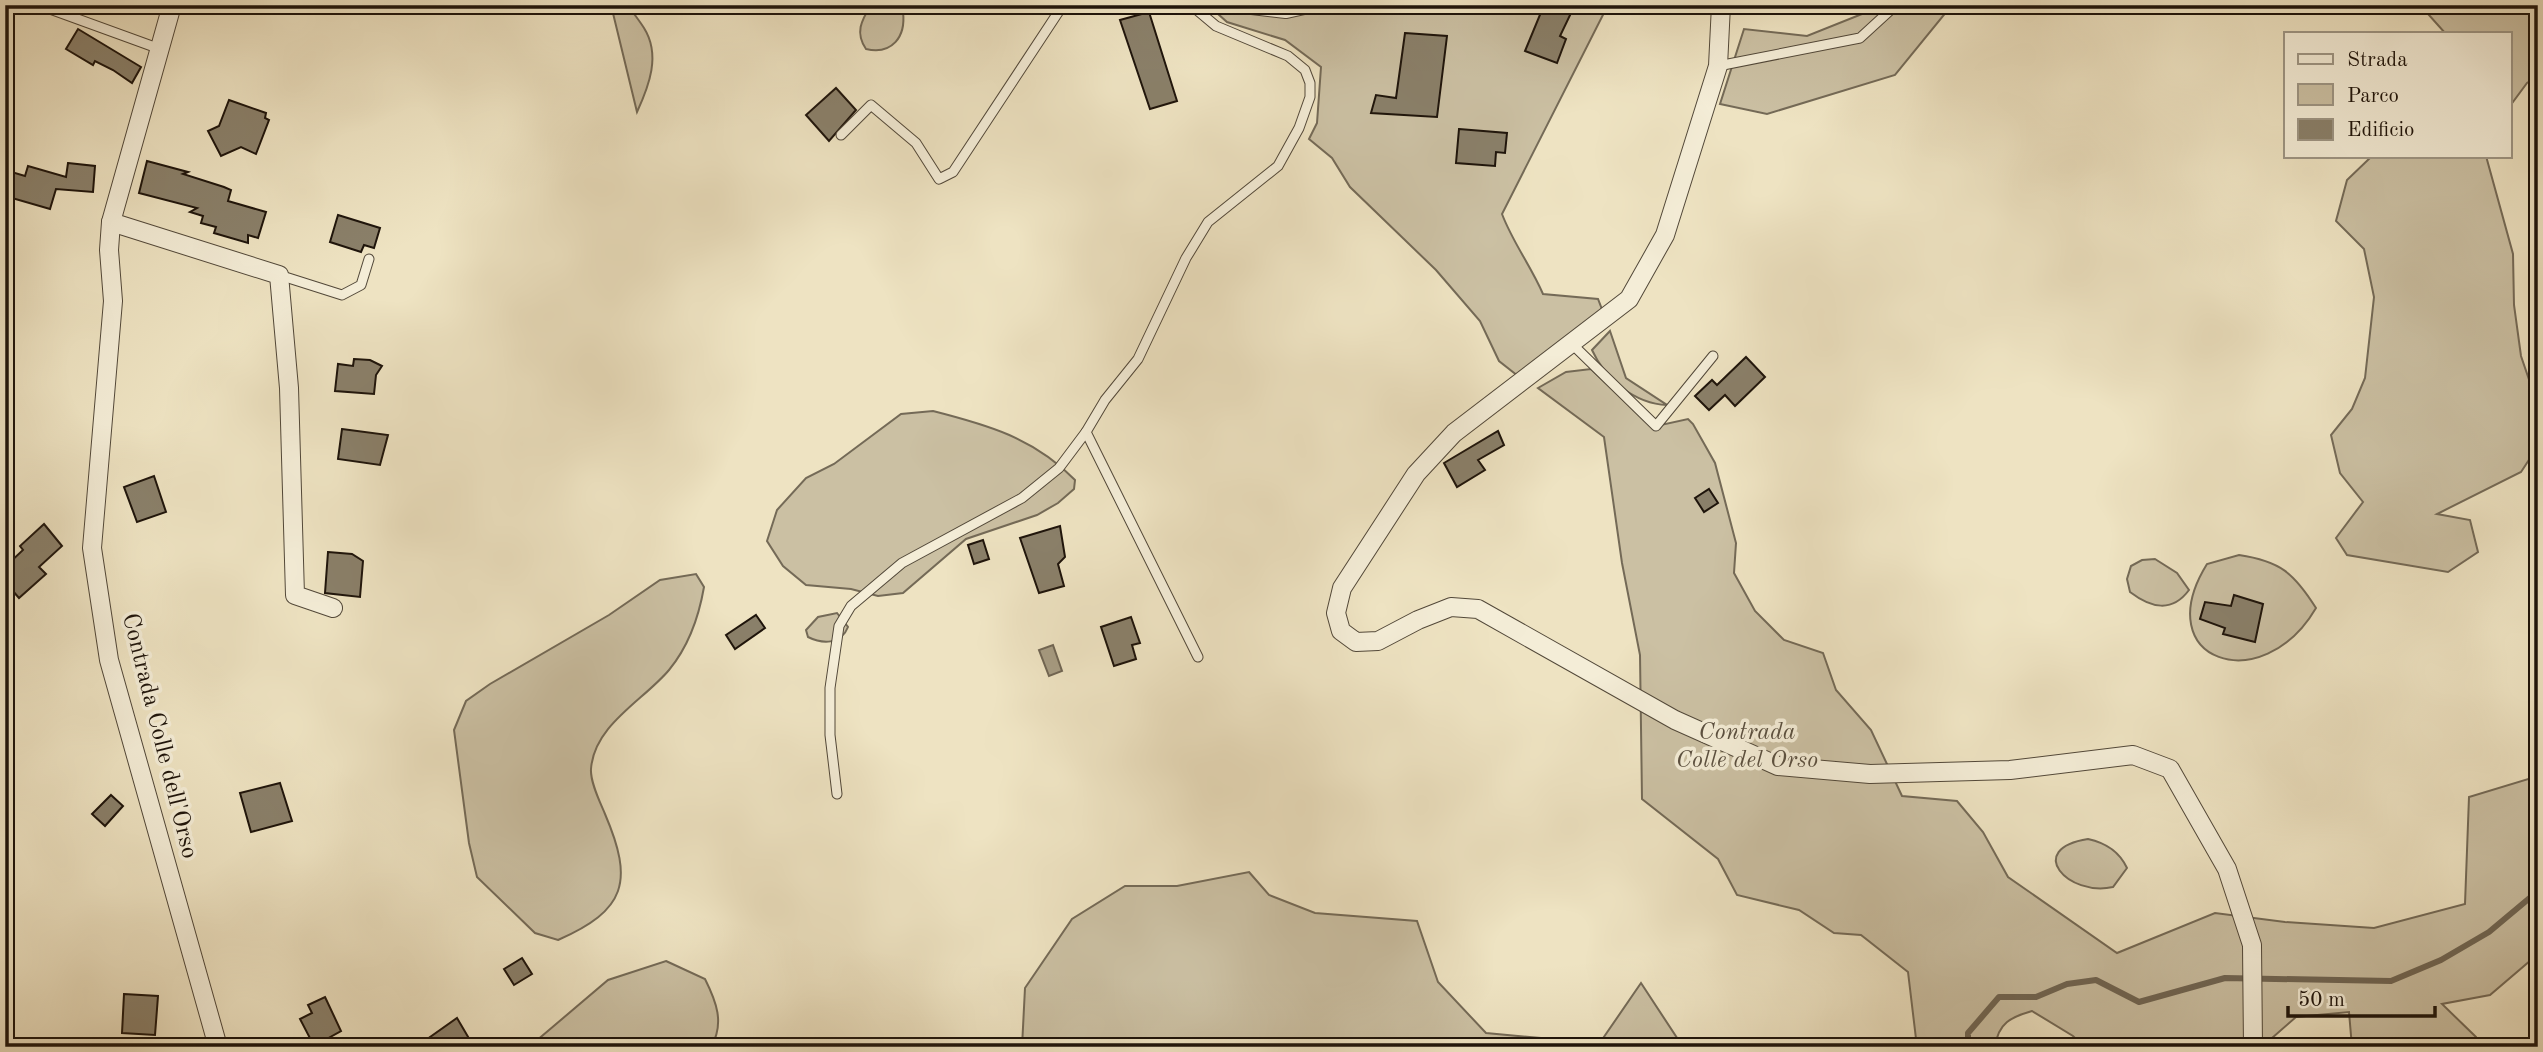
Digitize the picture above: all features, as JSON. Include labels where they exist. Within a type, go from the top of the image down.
[{"type":"street","name":"Contrada Colle dell'Orso","points":[[172,5],[111,222],[109,250],[113,301],[92,548],[109,660],[218,1047]]},
{"type":"street","points":[[1252,5],[1286,9],[1304,5]]},
{"type":"street","points":[[1721,5],[1718,66],[1686,159],[1665,235],[1629,299],[1573,345],[1454,433],[1416,474],[1342,589],[1336,613],[1341,631],[1356,642],[1378,641],[1418,620],[1451,607],[1478,609],[1675,720],[1778,766],[1870,774],[2010,770],[2133,755],[2170,769],[2227,869],[2252,945],[2255,1007],[2253,1047]]},
{"type":"street","points":[[111,222],[279,275],[289,388],[295,595],[333,608]]},
{"type":"lane","points":[[39,5],[160,49]]},
{"type":"lane","points":[[841,135],[870,105],[916,143],[939,179],[953,172],[1063,5]]},
{"type":"lane","points":[[837,794],[830,735],[830,688],[839,626],[852,606],[902,564],[1022,498],[1059,467],[1086,432],[1105,400],[1138,359],[1186,258],[1208,222],[1278,166],[1299,128],[1310,97],[1310,83],[1305,70],[1288,56],[1216,26],[1191,5]]},
{"type":"lane","points":[[1718,66],[1860,38],[1896,5]]},
{"type":"lane","points":[[279,275],[342,295],[361,285],[369,259]]},
{"type":"lane","points":[[1573,345],[1656,426],[1713,355]]},
{"type":"lane","points":[[1086,432],[1198,657]]},
{"type":"green space","points":[[611,5],[628,5],[644,28],[652,49],[649,81],[637,112]]},
{"type":"green space","points":[[871,5],[897,5],[903,12],[902,29],[890,47],[866,49],[863,43],[860,32],[862,22]]},
{"type":"green space","points":[[1208,5],[1608,5],[1502,214],[1543,294],[1598,299],[1603,312],[1518,376],[1499,361],[1480,321],[1436,270],[1350,187],[1332,158],[1309,139],[1317,123],[1321,67],[1285,40],[1227,22]]},
{"type":"green space","points":[[1863,5],[1952,5],[1895,75],[1767,114],[1720,104],[1744,29],[1807,36],[1862,14]]},
{"type":"green space","points":[[2420,5],[2538,5],[2538,76],[2527,83],[2512,103],[2512,32],[2444,32]]},
{"type":"green space","points":[[2370,158],[2487,158],[2513,254],[2514,305],[2521,356],[2538,406],[2538,446],[2521,472],[2437,514],[2470,520],[2478,552],[2448,572],[2347,555],[2336,538],[2363,502],[2340,473],[2331,435],[2352,409],[2365,378],[2374,297],[2364,249],[2336,221],[2347,180]]},
{"type":"green space","points":[[1610,331],[1626,378],[1667,405],[1655,404],[1633,395],[1605,371],[1592,350]]},
{"type":"green space","name":"Contrada Colle del Orso","points":[[1591,369],[1652,427],[1688,419],[1693,424],[1715,463],[1736,543],[1734,573],[1755,611],[1784,640],[1823,653],[1836,690],[1871,730],[1902,796],[1957,801],[1983,832],[2008,877],[2117,953],[2215,913],[2285,922],[2374,928],[2465,904],[2469,797],[2538,776],[2538,954],[2490,995],[2442,1004],[2476,1037],[2476,1047],[2352,1047],[2349,1012],[2296,1017],[2272,1038],[2271,1047],[2084,1047],[2073,1036],[2032,1011],[2007,1022],[1999,1032],[1995,1047],[1917,1047],[1908,972],[1861,935],[1834,933],[1799,910],[1737,895],[1718,859],[1642,799],[1640,655],[1622,563],[1604,437],[1538,388],[1566,372]]},
{"type":"green space","points":[[933,411],[991,428],[1027,443],[1075,480],[1074,489],[1058,503],[1037,515],[966,539],[903,593],[878,596],[851,589],[806,585],[783,566],[767,541],[777,510],[806,478],[834,464],[901,414]]},
{"type":"green space","points":[[2239,555],[2265,561],[2285,571],[2293,577],[2316,608],[2293,637],[2268,654],[2242,660],[2219,657],[2201,645],[2191,625],[2192,598],[2207,564]]},
{"type":"green space","points":[[2155,559],[2177,573],[2189,590],[2176,602],[2161,606],[2146,602],[2130,592],[2127,579],[2131,566],[2142,560]]},
{"type":"green space","points":[[696,574],[704,587],[696,620],[682,651],[659,681],[610,726],[594,753],[592,780],[619,858],[621,876],[618,891],[610,905],[581,929],[558,940],[535,933],[477,877],[469,843],[454,730],[466,701],[490,684],[609,615],[660,580]]},
{"type":"green space","points":[[837,613],[848,627],[841,637],[825,642],[808,637],[806,630],[818,617]]},
{"type":"green space","points":[[2088,839],[2111,849],[2127,868],[2113,887],[2081,885],[2068,879],[2060,870],[2056,861],[2059,852],[2069,844]]},
{"type":"green space","points":[[1249,872],[1269,895],[1315,913],[1417,921],[1438,982],[1486,1033],[1552,1039],[1563,1047],[1022,1047],[1025,988],[1072,919],[1125,886],[1177,886]]},
{"type":"green space","points":[[666,961],[705,979],[713,996],[718,1021],[711,1047],[529,1047],[608,980]]},
{"type":"green space","points":[[1641,983],[1683,1047],[1597,1047]]},
{"type":"shaded area","points":[[1053,645],[1062,671],[1049,676],[1039,650]]},
{"type":"building","points":[[1544,5],[1559,5],[1572,11],[1560,36],[1566,39],[1557,63],[1525,51]]},
{"type":"building","points":[[1149,12],[1177,101],[1150,109],[1120,20]]},
{"type":"building","points":[[78,29],[141,67],[132,83],[113,70],[95,61],[93,65],[66,49]]},
{"type":"building","points":[[1405,33],[1447,36],[1437,117],[1371,113],[1376,95],[1396,98]]},
{"type":"building","points":[[836,88],[856,110],[829,141],[806,115]]},
{"type":"building","points":[[229,100],[266,113],[265,118],[269,120],[256,154],[241,147],[221,156],[208,131],[219,126]]},
{"type":"building","points":[[1459,129],[1507,133],[1505,153],[1496,152],[1495,166],[1456,163]]},
{"type":"building","points":[[147,161],[188,172],[183,174],[231,190],[228,201],[266,212],[258,238],[248,235],[248,243],[214,233],[216,227],[201,223],[203,216],[190,212],[197,208],[139,193]]},
{"type":"building","points":[[68,163],[95,166],[93,192],[56,189],[50,209],[5,196],[5,170],[25,176],[28,166],[66,177]]},
{"type":"building","points":[[338,215],[380,228],[374,248],[364,245],[361,252],[330,242]]},
{"type":"building","points":[[1746,357],[1765,377],[1735,406],[1725,395],[1709,410],[1695,396],[1712,380],[1717,385]]},
{"type":"building","points":[[354,359],[370,360],[382,366],[376,375],[374,394],[335,391],[338,364],[353,366]]},
{"type":"building","points":[[342,429],[388,435],[380,465],[338,459]]},
{"type":"building","points":[[1498,431],[1504,445],[1478,460],[1485,470],[1457,487],[1444,463]]},
{"type":"building","points":[[154,476],[166,512],[137,522],[124,487]]},
{"type":"building","points":[[1709,489],[1718,503],[1704,512],[1695,498]]},
{"type":"building","points":[[44,524],[62,546],[39,567],[46,574],[19,598],[5,582],[5,567],[23,550],[20,546]]},
{"type":"building","points":[[1060,526],[1065,557],[1058,564],[1064,586],[1039,593],[1020,538]]},
{"type":"building","points":[[983,540],[989,559],[974,564],[968,545]]},
{"type":"building","points":[[328,552],[352,554],[363,561],[360,597],[325,593]]},
{"type":"building","points":[[2234,595],[2263,604],[2255,642],[2223,634],[2225,628],[2200,619],[2205,602],[2231,606]]},
{"type":"building","points":[[756,615],[765,628],[735,649],[726,635]]},
{"type":"building","points":[[1131,617],[1140,643],[1132,645],[1136,659],[1114,666],[1101,627]]},
{"type":"building","points":[[280,783],[292,821],[251,832],[240,793]]},
{"type":"building","points":[[111,795],[123,806],[105,826],[92,814]]},
{"type":"building","points":[[522,958],[532,974],[514,985],[504,969]]},
{"type":"building","points":[[124,994],[158,996],[155,1035],[122,1033]]},
{"type":"building","points":[[325,997],[341,1031],[314,1046],[300,1019],[312,1013],[308,1005]]},
{"type":"building","points":[[457,1018],[474,1047],[416,1047]]},
{"type":"waterway","points":[[1968,1047],[1968,1033],[1999,997],[2036,997],[2067,984],[2096,980],[2139,1002],[2225,978],[2391,981],[2441,960],[2489,932],[2538,891]]}]
